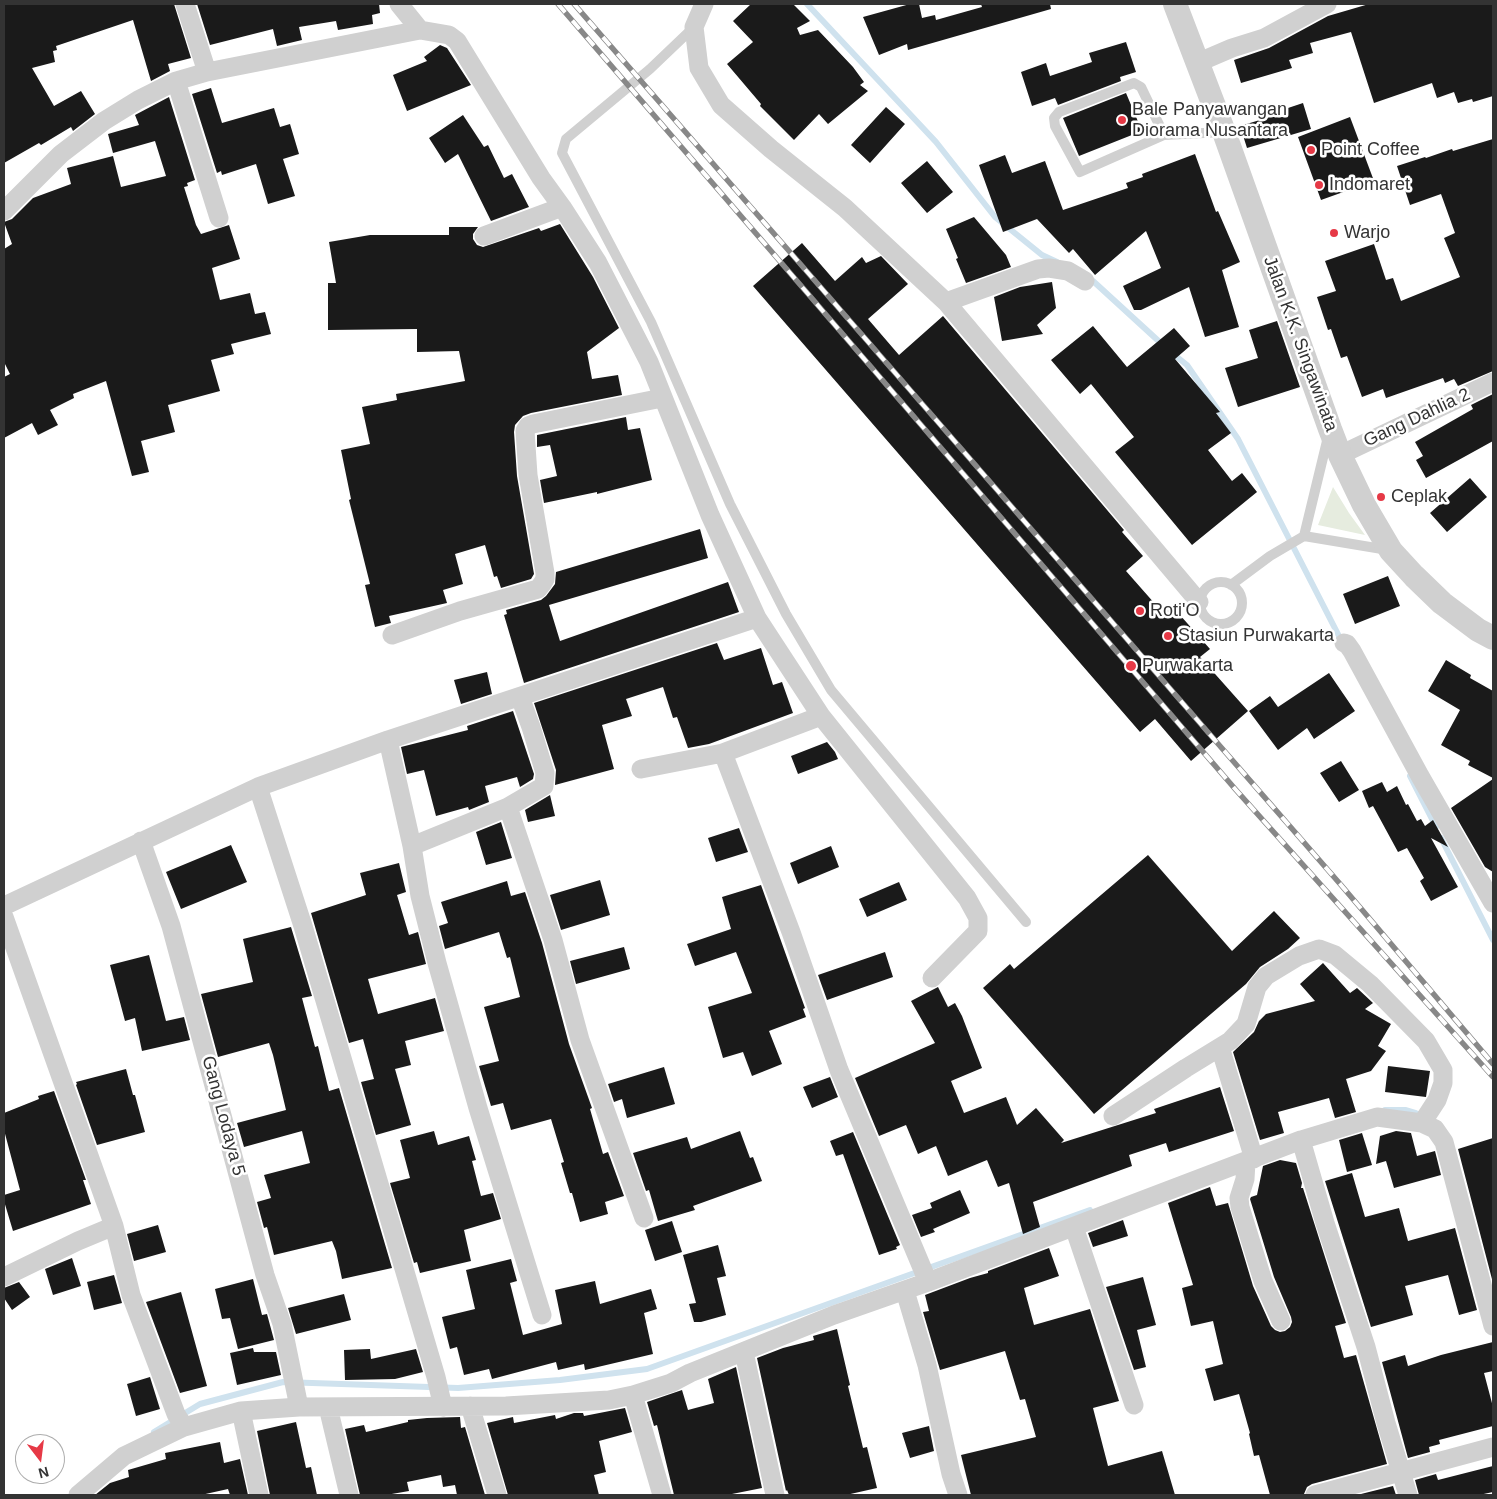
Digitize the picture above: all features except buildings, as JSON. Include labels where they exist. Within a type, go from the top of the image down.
[{"type":"street","points":[[185,4],[207,72]]},
{"type":"street","points":[[399,4],[420,30]]},
{"type":"street","points":[[704,4],[694,27],[699,68],[721,105],[845,208],[946,302],[1200,602]]},
{"type":"street","name":"Jalan K.K. Singawinata","points":[[1175,4],[1224,132],[1330,429],[1364,505],[1391,551],[1414,576],[1442,603],[1478,630],[1493,638]]},
{"type":"street","points":[[1197,63],[1232,48],[1264,38],[1327,4]]},
{"type":"street","points":[[4,211],[61,154],[104,121],[138,100],[176,81],[207,72],[420,30],[449,35],[457,41],[541,178],[598,264],[648,362],[710,515],[757,618],[821,716],[967,898],[978,918],[978,931],[932,978]]},
{"type":"street","points":[[176,81],[219,218]]},
{"type":"street","points":[[484,236],[562,207]]},
{"type":"street","points":[[946,302],[1038,268],[1068,271],[1084,281]]},
{"type":"street","name":"Gang Dahlia 2","points":[[1340,455],[1493,382]]},
{"type":"street","points":[[392,635],[460,611],[538,589],[542,584],[545,579],[545,573],[528,475],[525,431],[528,426],[662,398]]},
{"type":"street","points":[[4,906],[258,787],[388,740],[757,618]]},
{"type":"street","points":[[1344,644],[1347,644],[1352,651],[1420,776],[1493,903]]},
{"type":"street","points":[[412,846],[508,807],[544,786],[544,772],[520,697]]},
{"type":"street","points":[[641,769],[723,753],[821,716]]},
{"type":"street","points":[[388,740],[412,846],[420,896],[437,963],[475,1099],[542,1315]]},
{"type":"street","points":[[723,753],[791,932],[839,1070],[927,1280]]},
{"type":"street","points":[[258,787],[303,926],[436,1377],[442,1403]]},
{"type":"street","points":[[508,807],[553,940],[580,1040],[644,1218]]},
{"type":"street","name":"Gang Lodaya 5","points":[[141,841],[171,926],[265,1274],[282,1324],[298,1400]]},
{"type":"street","points":[[1472,864],[1493,875]]},
{"type":"street","points":[[4,917],[114,1226],[131,1295],[180,1421]]},
{"type":"street","points":[[1113,1116],[1230,1041],[1246,1024],[1258,986],[1266,976],[1299,956],[1319,949],[1335,955],[1370,984],[1426,1041],[1443,1070],[1443,1083],[1437,1100],[1422,1123]]},
{"type":"street","points":[[1220,1047],[1250,1156],[1239,1198],[1240,1208],[1264,1281],[1281,1321]]},
{"type":"street","points":[[78,1495],[124,1456],[180,1421],[298,1400],[328,1407],[442,1403],[470,1406],[506,1406],[609,1400],[633,1395],[670,1383],[690,1373],[834,1315],[1074,1227],[1250,1156],[1377,1117],[1422,1123],[1435,1129],[1444,1142],[1493,1326]]},
{"type":"street","points":[[1301,1140],[1325,1223],[1366,1347],[1386,1423],[1408,1495]]},
{"type":"street","points":[[4,1277],[78,1240],[114,1226]]},
{"type":"street","points":[[1074,1227],[1134,1405]]},
{"type":"street","points":[[905,1290],[927,1365],[951,1474],[958,1495]]},
{"type":"street","points":[[744,1352],[775,1495]]},
{"type":"street","points":[[633,1395],[662,1495]]},
{"type":"street","points":[[470,1406],[497,1495]]},
{"type":"street","points":[[328,1407],[349,1495]]},
{"type":"street","points":[[241,1411],[259,1495]]},
{"type":"street","points":[[1315,1495],[1493,1447]]},
{"type":"lane","points":[[694,27],[650,69],[566,139],[562,153],[651,322],[739,521],[786,614],[831,690],[1026,922]]},
{"type":"lane","points":[[1164,135],[1141,87],[1134,83],[1059,112],[1054,118],[1054,126],[1080,172],[1164,135],[1224,132]]},
{"type":"lane","points":[[1301,538],[1330,429]]},
{"type":"lane","points":[[1231,585],[1278,551],[1301,538],[1391,551]]},
{"type":"lane","points":[[1223,582],[1231,585],[1241,596],[1241,611],[1230,622],[1216,624],[1209,621],[1200,609],[1202,594],[1207,587],[1214,583],[1223,582]]},
{"type":"shaded area","points":[[1333,487],[1349,513],[1365,535],[1318,525]]},
{"type":"waterway","points":[[807,4],[936,142],[995,217],[1042,255],[1057,262]]},
{"type":"waterway","points":[[1088,278],[1164,346]]},
{"type":"waterway","points":[[1172,353],[1187,365],[1238,439],[1342,642]]},
{"type":"waterway","points":[[1410,776],[1436,827]]},
{"type":"waterway","points":[[1441,838],[1493,940]]},
{"type":"waterway","points":[[1385,1110],[1406,1110],[1416,1113]]},
{"type":"waterway","points":[[154,1432],[200,1404],[283,1382],[458,1388],[560,1380],[647,1369],[1090,1210]]},
{"type":"railway","points":[[558,4],[1236,790],[1493,1077]]},
{"type":"railway","points":[[574,4],[1341,885],[1493,1064]]},
{"type":"place","name":"Bale Panyawangan Diorama Nusantara","points":[[1122,120]]},
{"type":"place","name":"Point Coffee","points":[[1311,150]]},
{"type":"place","name":"Indomaret","points":[[1319,185]]},
{"type":"place","name":"Warjo","points":[[1334,233]]},
{"type":"place","name":"Ceplak","points":[[1381,497]]},
{"type":"place","name":"Roti'O","points":[[1140,611]]},
{"type":"place","name":"Stasiun Purwakarta","points":[[1168,636]]},
{"type":"place","name":"Purwakarta","points":[[1131,666]]}]
